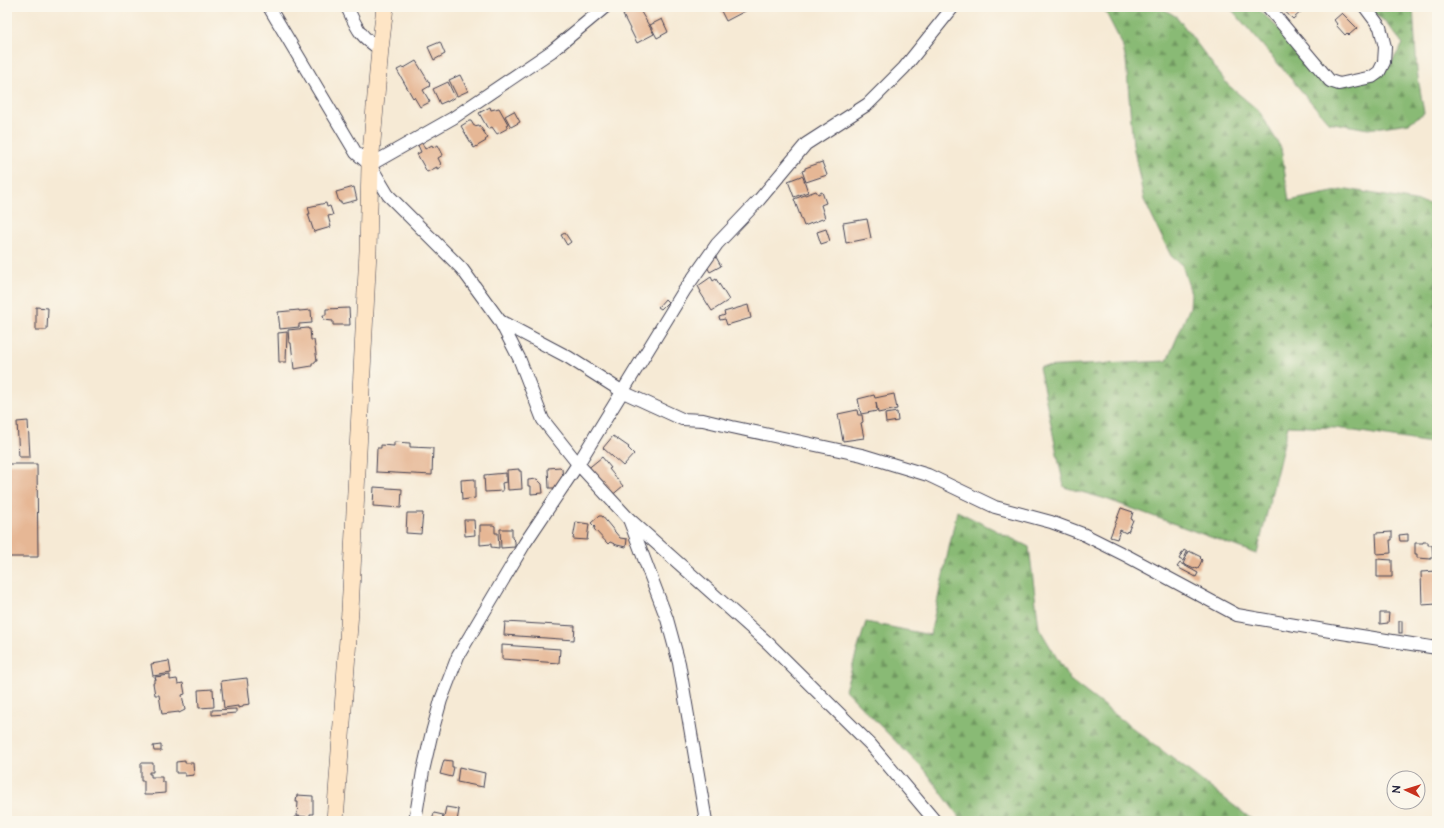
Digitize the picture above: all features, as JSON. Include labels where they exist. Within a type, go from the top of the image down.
[{"type":"street","points":[[269,7],[356,153],[370,165],[388,195],[462,269],[500,321],[519,358],[543,420],[578,464],[628,518],[774,648],[871,745],[935,821]]},
{"type":"street","points":[[347,7],[359,33],[380,49]]},
{"type":"street","points":[[335,821],[350,611],[368,251],[370,165],[385,7]]},
{"type":"street","points":[[370,165],[453,118],[552,51],[605,7]]},
{"type":"street","points":[[415,821],[423,771],[435,721],[441,700],[458,656],[525,543],[578,464],[684,291],[717,244],[759,200],[806,144],[868,104],[904,68],[953,7]]},
{"type":"street","points":[[1268,7],[1330,81],[1339,84],[1372,77],[1379,72],[1384,62],[1385,47],[1380,27],[1365,7]]},
{"type":"street","points":[[500,321],[568,357],[623,392],[682,419],[704,420],[862,455],[928,475],[995,507],[1051,522],[1083,534],[1237,614],[1437,648]]},
{"type":"street","points":[[628,518],[667,619],[679,663],[706,821]]},
{"type":"green space","points":[[1103,7],[1160,7],[1177,17],[1228,85],[1259,111],[1281,148],[1289,201],[1347,189],[1437,205],[1437,444],[1336,428],[1288,426],[1257,554],[1106,499],[1064,487],[1039,367],[1167,361],[1190,307],[1191,293],[1182,265],[1171,256],[1144,200],[1133,145],[1126,60],[1122,44]]},
{"type":"green space","points":[[1226,7],[1256,7],[1333,80],[1377,76],[1388,68],[1403,44],[1386,22],[1363,7],[1413,7],[1417,71],[1424,113],[1409,123],[1368,129],[1328,122],[1233,11]]},
{"type":"green space","points":[[957,511],[1029,547],[1039,628],[1070,680],[1254,821],[962,821],[927,773],[845,690],[866,622],[930,635]]},
{"type":"building","points":[[635,7],[636,9],[638,7],[654,34],[637,43],[623,15],[625,14],[621,8]]},
{"type":"building","points":[[719,7],[748,7],[749,9],[726,21]]},
{"type":"building","points":[[1280,7],[1302,7],[1301,8],[1303,10],[1293,19]]},
{"type":"building","points":[[1342,13],[1357,28],[1349,35],[1347,33],[1345,35],[1336,25],[1337,24],[1334,20]]},
{"type":"building","points":[[662,19],[668,32],[657,38],[650,25]]},
{"type":"building","points":[[440,42],[445,54],[434,60],[428,47]]},
{"type":"building","points":[[416,61],[430,84],[430,86],[423,90],[430,102],[420,107],[397,70]]},
{"type":"building","points":[[460,75],[468,91],[457,96],[449,80]]},
{"type":"building","points":[[448,82],[455,97],[440,104],[433,89]]},
{"type":"building","points":[[490,107],[491,110],[499,108],[508,124],[506,125],[508,128],[497,134],[492,127],[488,129],[479,113]]},
{"type":"building","points":[[514,111],[520,122],[511,127],[505,116]]},
{"type":"building","points":[[471,121],[474,126],[479,125],[488,138],[485,140],[486,141],[474,148],[461,126]]},
{"type":"building","points":[[421,141],[425,149],[432,145],[433,147],[438,145],[443,155],[438,158],[441,167],[437,169],[437,167],[427,172],[417,154],[421,152],[417,143]]},
{"type":"building","points":[[822,162],[827,175],[806,182],[802,171],[805,170],[805,168]]},
{"type":"building","points":[[801,176],[803,177],[808,192],[794,197],[788,181]]},
{"type":"building","points":[[354,187],[357,200],[341,204],[336,192]]},
{"type":"building","points":[[816,191],[818,194],[822,192],[826,203],[821,205],[825,218],[804,226],[794,199]]},
{"type":"building","points":[[326,203],[327,207],[330,206],[333,215],[328,216],[331,227],[314,232],[308,214],[310,214],[308,207]]},
{"type":"building","points":[[867,219],[871,238],[846,243],[843,223]]},
{"type":"building","points":[[826,229],[830,241],[821,244],[817,232]]},
{"type":"building","points":[[565,233],[571,242],[567,245],[561,235]]},
{"type":"building","points":[[716,257],[721,266],[710,272],[705,263]]},
{"type":"building","points":[[711,277],[713,281],[716,279],[729,300],[712,311],[698,286]]},
{"type":"building","points":[[665,299],[668,302],[661,309],[658,307]]},
{"type":"building","points":[[748,305],[751,318],[727,325],[725,319],[720,320],[719,317],[725,315],[724,312]]},
{"type":"building","points":[[36,307],[48,308],[47,330],[36,330]]},
{"type":"building","points":[[349,308],[350,325],[333,325],[333,321],[324,320],[323,315],[326,315],[326,309]]},
{"type":"building","points":[[311,310],[312,323],[299,324],[299,327],[280,329],[278,312]]},
{"type":"building","points":[[310,329],[311,340],[314,340],[317,361],[312,363],[312,366],[294,369],[288,330]]},
{"type":"building","points":[[287,332],[286,362],[279,362],[278,333]]},
{"type":"building","points":[[894,394],[897,409],[878,413],[876,402],[877,411],[861,414],[858,399],[874,395],[875,398]]},
{"type":"building","points":[[857,410],[858,415],[862,415],[863,422],[861,423],[864,438],[843,441],[838,414]]},
{"type":"building","points":[[897,412],[898,421],[886,423],[885,414]]},
{"type":"building","points":[[28,421],[30,457],[19,457],[17,422]]},
{"type":"building","points":[[613,436],[629,447],[628,448],[634,454],[623,466],[603,448]]},
{"type":"building","points":[[394,442],[410,443],[410,447],[433,448],[432,475],[376,472],[377,448],[381,448],[381,445],[394,446]]},
{"type":"building","points":[[602,457],[611,468],[609,469],[623,486],[610,497],[586,470]]},
{"type":"building","points":[[8,464],[37,464],[38,557],[9,557]]},
{"type":"building","points":[[560,467],[562,469],[563,479],[559,488],[549,488],[548,468]]},
{"type":"building","points":[[519,469],[519,471],[521,471],[522,489],[508,490],[507,470]]},
{"type":"building","points":[[506,473],[506,482],[502,483],[503,491],[485,492],[484,475]]},
{"type":"building","points":[[475,479],[475,498],[462,500],[461,480]]},
{"type":"building","points":[[537,479],[542,484],[543,493],[531,494],[531,486],[528,486],[528,480]]},
{"type":"building","points":[[374,487],[402,489],[401,508],[373,506]]},
{"type":"building","points":[[1121,508],[1133,512],[1131,519],[1133,520],[1128,532],[1127,531],[1126,533],[1120,530],[1117,539],[1110,537]]},
{"type":"building","points":[[407,513],[423,513],[421,534],[406,533]]},
{"type":"building","points":[[599,516],[602,516],[620,538],[627,539],[626,547],[610,542],[608,544],[594,529],[595,527],[591,523]]},
{"type":"building","points":[[464,520],[474,520],[475,535],[465,536]]},
{"type":"building","points":[[576,522],[589,524],[587,540],[573,539]]},
{"type":"building","points":[[480,525],[495,526],[495,533],[498,533],[499,548],[491,547],[491,544],[480,545]]},
{"type":"building","points":[[500,529],[512,529],[512,538],[515,541],[515,547],[501,548]]},
{"type":"building","points":[[1392,532],[1392,540],[1390,540],[1391,553],[1377,554],[1376,533]]},
{"type":"building","points":[[1408,534],[1408,541],[1400,541],[1399,535]]},
{"type":"building","points":[[1428,542],[1428,545],[1432,545],[1433,557],[1431,557],[1431,559],[1417,558],[1417,554],[1415,554],[1415,543]]},
{"type":"building","points":[[1184,550],[1187,552],[1183,561],[1179,559]]},
{"type":"building","points":[[1189,551],[1201,557],[1200,558],[1202,560],[1198,569],[1194,569],[1183,564]]},
{"type":"building","points":[[1377,559],[1392,560],[1392,577],[1377,577]]},
{"type":"building","points":[[1180,563],[1198,573],[1196,577],[1177,567]]},
{"type":"building","points":[[1437,571],[1437,604],[1422,605],[1421,572]]},
{"type":"building","points":[[1380,613],[1389,613],[1388,623],[1380,624]]},
{"type":"building","points":[[1399,621],[1402,621],[1402,633],[1399,633]]},
{"type":"building","points":[[505,622],[575,626],[574,640],[504,635]]},
{"type":"building","points":[[502,645],[560,649],[559,663],[502,659]]},
{"type":"building","points":[[169,661],[171,673],[153,676],[151,664]]},
{"type":"building","points":[[170,675],[170,680],[177,679],[178,684],[183,683],[185,694],[182,695],[185,710],[179,713],[162,714],[159,695],[155,695],[153,683],[154,680],[156,680],[155,677]]},
{"type":"building","points":[[247,678],[250,704],[243,705],[243,707],[238,708],[238,706],[224,708],[221,681]]},
{"type":"building","points":[[213,689],[214,707],[199,708],[198,690]]},
{"type":"building","points":[[236,709],[236,713],[212,715],[212,710]]},
{"type":"building","points":[[161,745],[161,751],[154,751],[153,746]]},
{"type":"building","points":[[444,760],[452,761],[452,767],[454,767],[452,777],[440,774]]},
{"type":"building","points":[[185,761],[185,763],[193,763],[194,775],[185,776],[185,773],[176,773],[176,762]]},
{"type":"building","points":[[141,763],[153,763],[153,772],[149,772],[149,774],[151,774],[151,777],[162,777],[162,782],[165,782],[165,793],[144,795],[144,781],[141,781]]},
{"type":"building","points":[[459,767],[485,773],[483,787],[457,782]]},
{"type":"building","points":[[297,795],[313,796],[313,814],[310,814],[310,817],[297,816]]},
{"type":"building","points":[[446,807],[459,810],[457,821],[443,821]]},
{"type":"building","points":[[434,813],[443,815],[442,821],[432,821]]},
{"type":"building","points":[[294,817],[312,818],[312,821],[294,821]]}]
